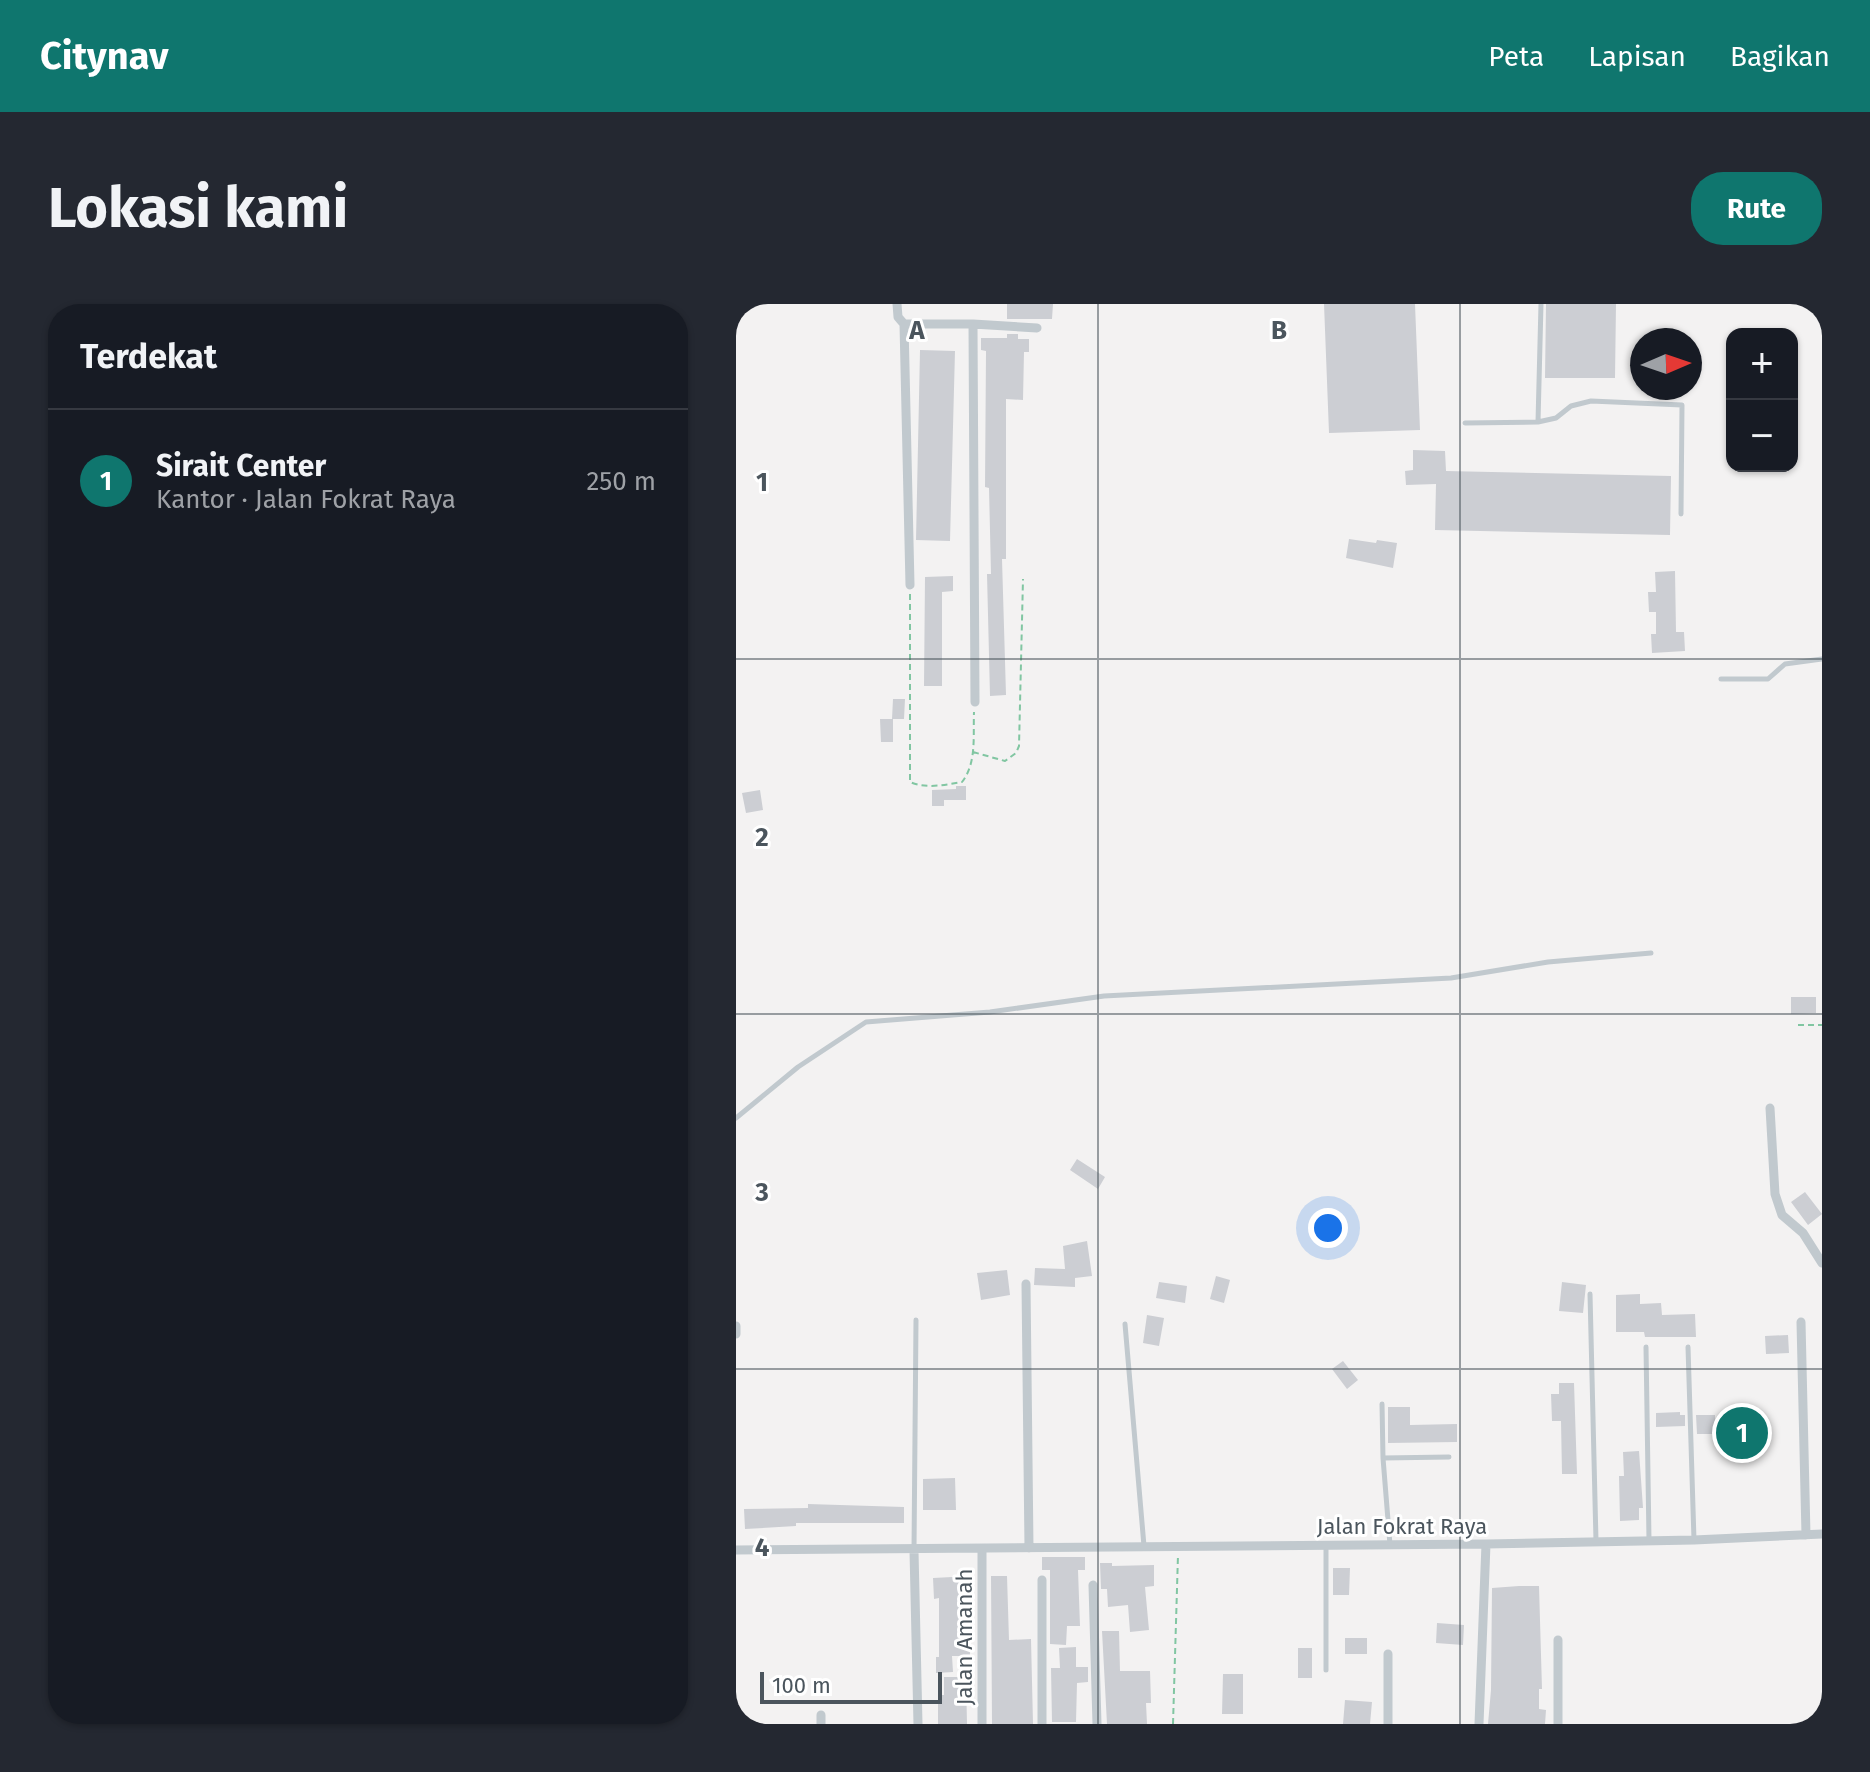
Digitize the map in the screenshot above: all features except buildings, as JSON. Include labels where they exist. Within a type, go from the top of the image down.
[{"type":"street","points":[[897,304],[898,317],[904,324],[910,585]]},
{"type":"street","points":[[904,324],[1037,328]]},
{"type":"street","points":[[973,324],[975,702]]},
{"type":"street","points":[[1770,1108],[1775,1194],[1782,1215],[1803,1233],[1822,1263]]},
{"type":"street","points":[[1026,1284],[1029,1548]]},
{"type":"street","points":[[1801,1322],[1806,1535]]},
{"type":"street","points":[[736,1326],[736,1334]]},
{"type":"street","name":"Jalan Fokrat Raya","points":[[736,1550],[914,1551],[1486,1544],[1822,1534]]},
{"type":"street","points":[[1479,1724],[1486,1544]]},
{"type":"street","name":"Jalan Amanah","points":[[982,1549],[982,1724]]},
{"type":"street","points":[[914,1551],[918,1724]]},
{"type":"street","points":[[1042,1580],[1042,1724]]},
{"type":"street","points":[[1093,1585],[1097,1724]]},
{"type":"street","points":[[1558,1640],[1558,1724]]},
{"type":"street","points":[[1388,1654],[1388,1724]]},
{"type":"lane","points":[[736,311],[739,304]]},
{"type":"lane","points":[[1538,422],[1541,304]]},
{"type":"lane","points":[[1465,423],[1538,422],[1556,418],[1571,406],[1591,401],[1682,405],[1681,514]]},
{"type":"lane","points":[[1721,679],[1768,679],[1785,664],[1822,659]]},
{"type":"lane","points":[[736,1118],[798,1067],[866,1022],[990,1012],[1104,996],[1451,978],[1548,962],[1651,953]]},
{"type":"lane","points":[[1590,1294],[1596,1542]]},
{"type":"lane","points":[[914,1551],[916,1320]]},
{"type":"lane","points":[[1125,1324],[1145,1547]]},
{"type":"lane","points":[[1646,1347],[1649,1541]]},
{"type":"lane","points":[[1688,1347],[1694,1540]]},
{"type":"lane","points":[[1382,1404],[1390,1545]]},
{"type":"lane","points":[[1383,1458],[1449,1457]]},
{"type":"lane","points":[[1326,1544],[1326,1670]]},
{"type":"path","points":[[972,752],[1005,761],[1016,753],[1019,746],[1023,579]]},
{"type":"path","points":[[910,585],[910,782],[940,785],[962,782],[973,761],[975,702]]},
{"type":"path","points":[[1798,1025],[1822,1025]]},
{"type":"path","points":[[1173,1724],[1179,1546]]},
{"type":"place","name":"Sirait Center","points":[[1742,1433]]}]
